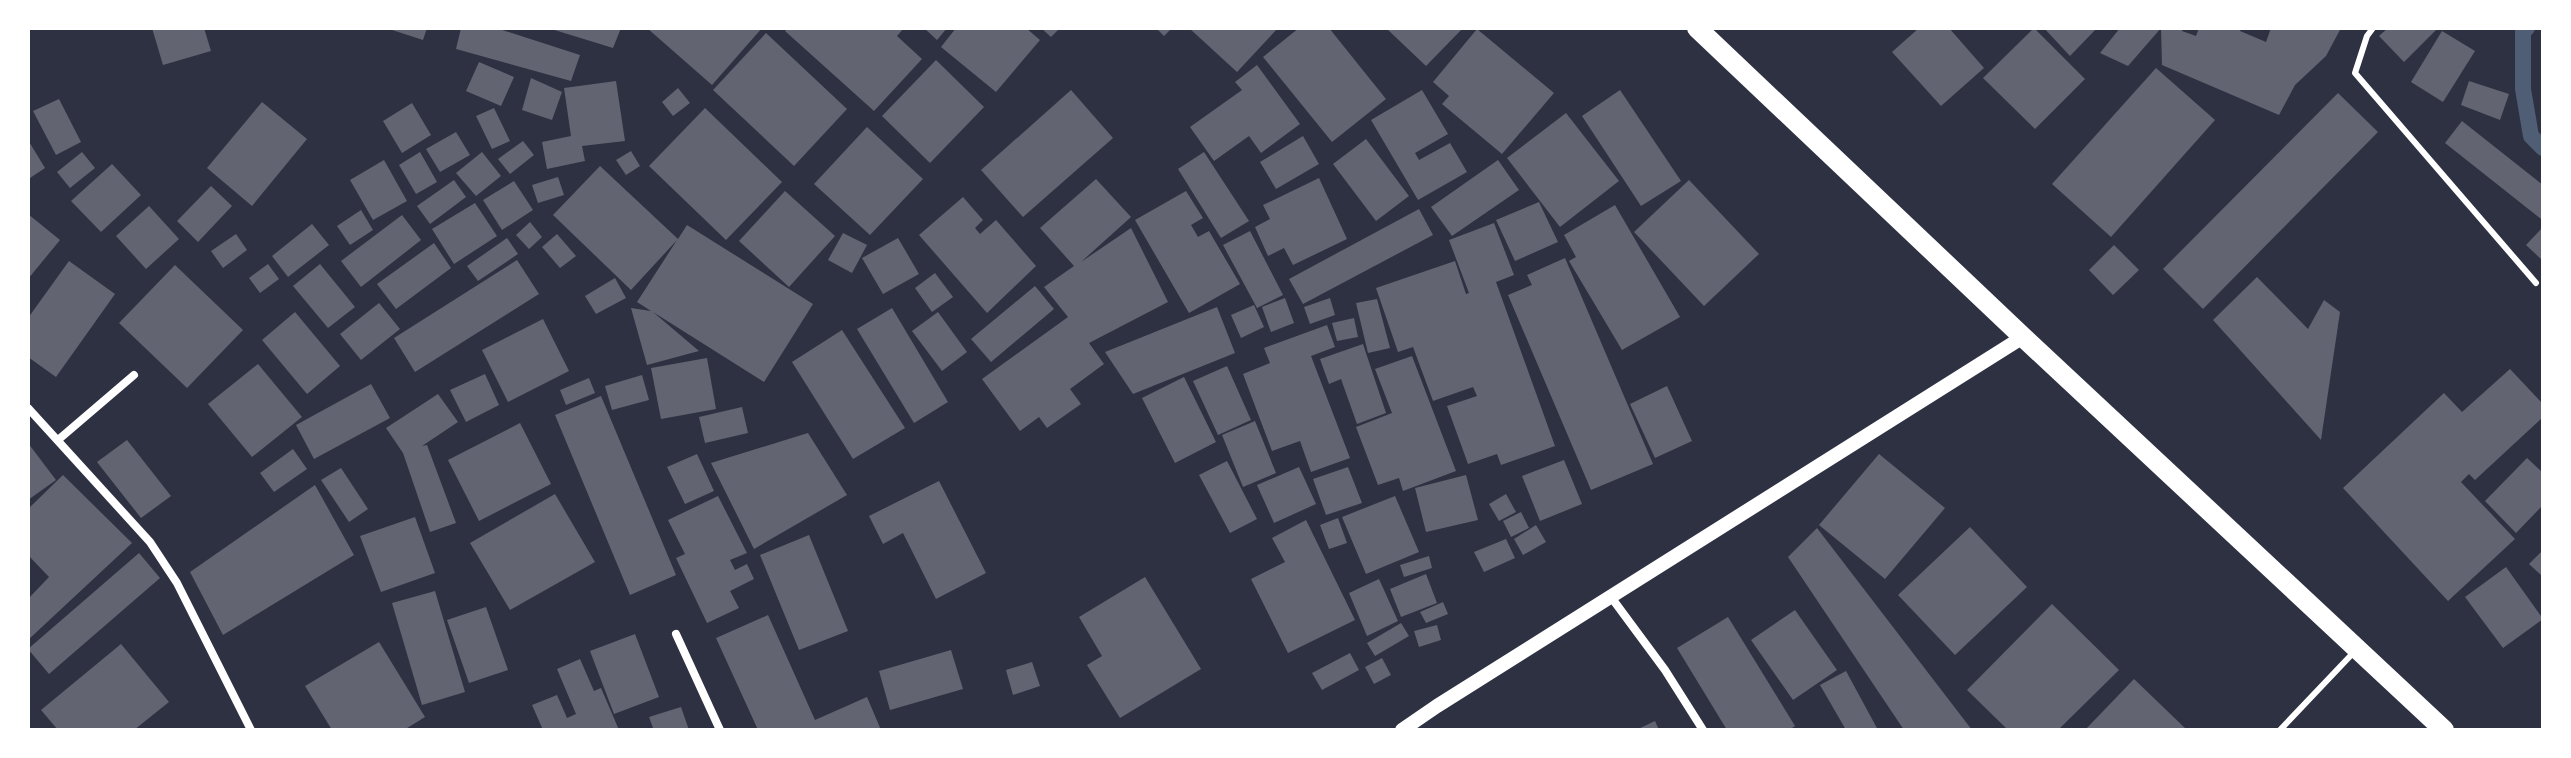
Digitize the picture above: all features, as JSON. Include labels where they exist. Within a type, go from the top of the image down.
[{"type":"main road","points":[[1697,28],[2444,730]]},
{"type":"street","points":[[1402,730],[2023,337]]},
{"type":"street","points":[[58,440],[134,375]]},
{"type":"street","points":[[28,408],[150,542],[177,583],[251,730]]},
{"type":"street","points":[[1611,597],[1665,670],[1703,730]]},
{"type":"street","points":[[676,634],[720,730]]},
{"type":"lane","points":[[2373,28],[2367,36],[2355,73],[2536,283]]},
{"type":"lane","points":[[2280,730],[2357,648]]},
{"type":"building","points":[[152,28],[204,28],[211,51],[163,65]]},
{"type":"building","points":[[386,28],[427,28],[423,40]]},
{"type":"building","points":[[461,28],[496,28],[580,55],[571,81],[456,49]]},
{"type":"building","points":[[548,28],[621,28],[613,48]]},
{"type":"building","points":[[647,28],[762,28],[712,85]]},
{"type":"building","points":[[788,28],[904,28],[897,36],[922,59],[874,111],[785,31]]},
{"type":"building","points":[[924,28],[947,28],[937,40]]},
{"type":"building","points":[[956,28],[1026,28],[1040,40],[996,92],[941,47]]},
{"type":"building","points":[[1041,28],[1060,28],[1051,37]]},
{"type":"building","points":[[1156,28],[1172,28],[1164,36]]},
{"type":"building","points":[[1189,28],[1278,28],[1237,72]]},
{"type":"building","points":[[1299,28],[1329,28],[1386,99],[1332,142],[1263,57]]},
{"type":"building","points":[[1386,28],[1463,28],[1426,66]]},
{"type":"building","points":[[1919,28],[1949,28],[1984,68],[1941,106],[1892,52]]},
{"type":"building","points":[[2034,28],[2085,79],[2035,129],[1983,78]]},
{"type":"building","points":[[2044,28],[2097,28],[2070,56]]},
{"type":"building","points":[[2120,28],[2161,28],[2128,66],[2100,53]]},
{"type":"building","points":[[2161,28],[2183,28],[2182,31],[2196,36],[2199,28],[2241,28],[2240,31],[2266,42],[2271,28],[2341,28],[2326,56],[2295,85],[2279,115],[2162,65]]},
{"type":"building","points":[[2388,28],[2438,28],[2404,62],[2379,36]]},
{"type":"building","points":[[1477,29],[1554,93],[1502,154],[1442,104],[1449,96],[1433,82]]},
{"type":"building","points":[[2442,31],[2475,51],[2443,102],[2411,82]]},
{"type":"building","points":[[766,33],[847,109],[794,166],[713,90]]},
{"type":"building","points":[[936,60],[984,107],[930,163],[882,116]]},
{"type":"building","points":[[479,62],[514,77],[501,106],[466,91]]},
{"type":"building","points":[[1257,65],[1300,124],[1261,153],[1249,136],[1214,161],[1190,127],[1242,90],[1235,82]]},
{"type":"building","points":[[2156,68],[2215,120],[2111,237],[2052,184]]},
{"type":"building","points":[[531,78],[562,92],[552,120],[522,110]]},
{"type":"building","points":[[616,81],[625,141],[582,146],[585,161],[547,169],[542,142],[571,136],[564,88]]},
{"type":"building","points":[[2469,81],[2509,94],[2500,120],[2461,105]]},
{"type":"building","points":[[678,88],[690,103],[673,116],[662,102]]},
{"type":"building","points":[[1071,90],[1113,138],[1023,217],[981,170]]},
{"type":"building","points":[[1422,90],[1448,134],[1415,153],[1419,160],[1450,143],[1467,172],[1418,200],[1371,120]]},
{"type":"building","points":[[1620,90],[1681,181],[1641,206],[1582,116]]},
{"type":"building","points":[[2338,93],[2378,132],[2203,309],[2163,269]]},
{"type":"building","points":[[59,99],[81,142],[56,155],[33,111]]},
{"type":"building","points":[[262,102],[307,139],[252,206],[207,168]]},
{"type":"building","points":[[412,103],[431,135],[402,153],[383,121]]},
{"type":"building","points":[[494,108],[510,141],[492,149],[476,116]]},
{"type":"building","points":[[705,108],[782,182],[726,240],[649,166]]},
{"type":"building","points":[[1566,113],[1619,181],[1560,227],[1507,158]]},
{"type":"building","points":[[2462,121],[2543,185],[2541,219],[2445,143]]},
{"type":"building","points":[[867,127],[923,179],[870,235],[814,184]]},
{"type":"building","points":[[456,132],[470,155],[440,172],[426,149]]},
{"type":"building","points":[[1303,136],[1319,164],[1276,189],[1260,162]]},
{"type":"building","points":[[1366,139],[1409,196],[1376,221],[1333,164]]},
{"type":"building","points":[[28,140],[45,168],[30,178],[28,175]]},
{"type":"building","points":[[523,141],[534,155],[510,174],[498,159]]},
{"type":"building","points":[[631,151],[640,166],[626,175],[616,160]]},
{"type":"building","points":[[82,152],[95,168],[70,188],[57,172]]},
{"type":"building","points":[[420,152],[437,182],[416,194],[399,165]]},
{"type":"building","points":[[482,152],[501,176],[476,196],[456,173]]},
{"type":"building","points":[[1204,152],[1249,221],[1221,238],[1178,169]]},
{"type":"building","points":[[384,160],[407,201],[373,220],[350,180]]},
{"type":"building","points":[[1498,160],[1519,190],[1452,236],[1431,207]]},
{"type":"building","points":[[112,164],[141,195],[101,232],[71,201]]},
{"type":"building","points":[[600,166],[678,239],[687,225],[813,304],[764,382],[653,312],[699,351],[647,365],[631,308],[651,311],[637,302],[677,240],[631,290],[553,215]]},
{"type":"building","points":[[558,177],[564,195],[538,203],[532,185]]},
{"type":"building","points":[[1319,178],[1347,239],[1293,265],[1284,248],[1268,256],[1255,227],[1270,219],[1263,205]]},
{"type":"building","points":[[1096,179],[1131,217],[1081,262],[1131,228],[1168,302],[1089,343],[1104,364],[1070,389],[1081,404],[1047,428],[1039,417],[1020,431],[982,379],[1068,317],[1044,287],[1074,266],[1040,228]]},
{"type":"building","points":[[454,180],[466,197],[430,224],[417,206]]},
{"type":"building","points":[[1689,180],[1759,254],[1704,306],[1634,232]]},
{"type":"building","points":[[514,181],[533,210],[502,230],[483,200]]},
{"type":"building","points":[[211,186],[232,206],[198,242],[177,221]]},
{"type":"building","points":[[785,191],[835,236],[789,287],[739,241]]},
{"type":"building","points":[[1186,191],[1203,218],[1191,225],[1198,237],[1209,231],[1240,284],[1189,313],[1135,220]]},
{"type":"building","points":[[963,197],[983,220],[975,228],[980,234],[996,220],[1036,266],[987,313],[919,235]]},
{"type":"building","points":[[1539,202],[1558,242],[1515,261],[1496,220]]},
{"type":"building","points":[[475,203],[497,236],[454,264],[432,229]]},
{"type":"building","points":[[1615,205],[1680,317],[1622,350],[1569,261],[1576,257],[1564,235]]},
{"type":"building","points":[[149,206],[179,239],[146,269],[116,236]]},
{"type":"building","points":[[1419,209],[1433,235],[1303,304],[1289,279]]},
{"type":"building","points":[[361,210],[373,230],[350,245],[337,226]]},
{"type":"building","points":[[28,214],[60,240],[28,279]]},
{"type":"building","points":[[402,215],[421,240],[361,287],[341,261]]},
{"type":"building","points":[[530,222],[542,237],[529,249],[516,235]]},
{"type":"building","points":[[1494,223],[1514,275],[1496,282],[1555,446],[1501,465],[1497,454],[1468,464],[1447,406],[1477,396],[1473,387],[1433,401],[1413,347],[1398,352],[1376,288],[1455,261],[1466,294],[1469,293],[1449,240]]},
{"type":"building","points":[[312,224],[329,245],[288,277],[272,256]]},
{"type":"building","points":[[2543,227],[2543,261],[2526,245]]},
{"type":"building","points":[[1250,231],[1283,295],[1257,308],[1223,245]]},
{"type":"building","points":[[843,233],[867,245],[852,273],[828,260]]},
{"type":"building","points":[[236,234],[247,250],[223,268],[211,251]]},
{"type":"building","points":[[557,234],[576,256],[560,268],[542,247]]},
{"type":"building","points":[[507,238],[518,254],[478,281],[467,266]]},
{"type":"building","points":[[898,238],[919,274],[883,294],[862,258]]},
{"type":"building","points":[[434,243],[451,268],[396,309],[377,284]]},
{"type":"building","points":[[2114,245],[2139,270],[2113,295],[2089,270]]},
{"type":"building","points":[[1565,258],[1653,464],[1591,490],[1508,295],[1532,285],[1527,275]]},
{"type":"building","points":[[517,260],[539,294],[415,372],[394,338]]},
{"type":"building","points":[[69,261],[115,294],[56,377],[28,357],[28,318]]},
{"type":"building","points":[[268,264],[279,279],[260,293],[249,278]]},
{"type":"building","points":[[320,264],[355,307],[328,328],[293,286]]},
{"type":"building","points":[[175,265],[243,330],[187,388],[119,323]]},
{"type":"building","points":[[935,273],[953,297],[932,312],[915,288]]},
{"type":"building","points":[[2257,277],[2308,329],[2324,300],[2340,312],[2321,440],[2213,320]]},
{"type":"building","points":[[615,278],[626,298],[596,314],[585,296]]},
{"type":"building","points":[[1035,286],[1054,309],[991,362],[971,339]]},
{"type":"building","points":[[1285,298],[1294,323],[1271,332],[1262,307]]},
{"type":"building","points":[[1330,298],[1335,315],[1310,324],[1304,307]]},
{"type":"building","points":[[1377,299],[1390,348],[1368,353],[1356,303]]},
{"type":"building","points":[[379,303],[400,329],[361,360],[340,334]]},
{"type":"building","points":[[1254,305],[1264,327],[1241,338],[1231,315]]},
{"type":"building","points":[[1217,307],[1235,353],[1133,394],[1105,352]]},
{"type":"building","points":[[892,308],[948,402],[914,423],[857,329]]},
{"type":"building","points":[[295,312],[340,366],[307,394],[262,340]]},
{"type":"building","points":[[938,312],[967,352],[942,371],[912,331]]},
{"type":"building","points":[[1354,318],[1358,337],[1337,341],[1332,323]]},
{"type":"building","points":[[543,319],[569,371],[508,402],[482,350]]},
{"type":"building","points":[[1327,325],[1335,347],[1311,356],[1350,458],[1311,472],[1300,441],[1272,451],[1243,374],[1270,363],[1264,348]]},
{"type":"building","points":[[842,330],[905,428],[853,459],[792,362]]},
{"type":"building","points":[[1363,344],[1386,413],[1357,424],[1341,379],[1329,384],[1320,359]]},
{"type":"building","points":[[1412,356],[1456,471],[1403,491],[1399,478],[1378,485],[1356,427],[1392,413],[1375,369]]},
{"type":"building","points":[[707,358],[716,409],[661,419],[651,368]]},
{"type":"building","points":[[258,364],[302,417],[252,457],[208,404]]},
{"type":"building","points":[[1227,366],[1251,420],[1218,435],[1193,381]]},
{"type":"building","points":[[2510,369],[2543,404],[2543,417],[2475,480],[2469,474],[2461,482],[2515,539],[2448,601],[2343,488],[2444,393],[2462,412]]},
{"type":"building","points":[[485,374],[499,405],[466,422],[450,390]]},
{"type":"building","points":[[642,375],[649,400],[612,410],[605,386]]},
{"type":"building","points":[[1184,377],[1216,442],[1175,463],[1142,398]]},
{"type":"building","points":[[589,378],[595,393],[566,405],[560,390]]},
{"type":"building","points":[[371,384],[390,418],[314,459],[296,425]]},
{"type":"building","points":[[1667,386],[1692,441],[1655,458],[1630,404]]},
{"type":"building","points":[[438,394],[458,422],[422,446],[427,445],[456,523],[430,532],[403,453],[386,428]]},
{"type":"building","points":[[601,396],[676,575],[630,595],[555,415]]},
{"type":"building","points":[[742,407],[748,433],[705,443],[699,417]]},
{"type":"building","points":[[1255,421],[1276,473],[1243,487],[1222,435]]},
{"type":"building","points":[[520,423],[551,484],[479,521],[448,460]]},
{"type":"building","points":[[808,433],[847,495],[754,549],[711,463]]},
{"type":"building","points":[[127,440],[171,496],[141,518],[97,462]]},
{"type":"building","points":[[28,443],[56,480],[28,500]]},
{"type":"building","points":[[293,449],[307,469],[274,492],[260,473]]},
{"type":"building","points":[[697,454],[714,491],[685,504],[667,467]]},
{"type":"building","points":[[1879,454],[1945,508],[1885,579],[1819,525]]},
{"type":"building","points":[[2527,458],[2543,473],[2543,505],[2516,533],[2485,501]]},
{"type":"building","points":[[1564,460],[1582,504],[1540,521],[1522,476]]},
{"type":"building","points":[[1227,461],[1257,519],[1230,533],[1199,475]]},
{"type":"building","points":[[1299,467],[1316,504],[1274,523],[1257,485]]},
{"type":"building","points":[[1348,467],[1362,503],[1326,515],[1313,479]]},
{"type":"building","points":[[341,468],[368,509],[349,522],[321,480]]},
{"type":"building","points":[[63,475],[132,543],[28,640],[28,599],[49,577],[28,555],[28,509]]},
{"type":"building","points":[[1466,475],[1478,520],[1426,532],[1415,488]]},
{"type":"building","points":[[939,481],[986,573],[936,599],[903,533],[883,544],[869,516]]},
{"type":"building","points":[[315,485],[354,555],[223,635],[190,572]]},
{"type":"building","points":[[555,494],[595,562],[510,610],[470,543]]},
{"type":"building","points":[[1506,494],[1516,512],[1499,521],[1489,504]]},
{"type":"building","points":[[718,496],[747,553],[730,560],[735,570],[747,564],[754,579],[730,591],[739,608],[707,623],[676,558],[685,554],[668,520]]},
{"type":"building","points":[[1395,496],[1419,552],[1366,574],[1342,517]]},
{"type":"building","points":[[1521,512],[1529,528],[1511,537],[1503,521]]},
{"type":"building","points":[[415,517],[435,573],[381,592],[360,536]]},
{"type":"building","points":[[1338,518],[1347,543],[1329,549],[1320,525]]},
{"type":"building","points":[[1306,520],[1355,620],[1288,653],[1251,579],[1285,562],[1272,538]]},
{"type":"building","points":[[1536,525],[1546,542],[1523,555],[1514,539]]},
{"type":"building","points":[[1970,527],[2027,587],[1955,655],[1898,595]]},
{"type":"building","points":[[1817,528],[1972,730],[1904,730],[1788,557]]},
{"type":"building","points":[[809,535],[848,631],[799,650],[760,555]]},
{"type":"building","points":[[1506,539],[1515,558],[1484,572],[1474,552]]},
{"type":"building","points":[[2543,550],[2543,577],[2529,564]]},
{"type":"building","points":[[139,553],[160,578],[49,674],[28,649]]},
{"type":"building","points":[[1429,556],[1432,568],[1404,577],[1400,565]]},
{"type":"building","points":[[2506,567],[2543,619],[2503,648],[2465,597]]},
{"type":"building","points":[[1426,574],[1437,603],[1401,617],[1390,589]]},
{"type":"building","points":[[1145,577],[1201,669],[1120,718],[1087,665],[1102,656],[1079,617]]},
{"type":"building","points":[[1379,579],[1398,621],[1367,636],[1349,593]]},
{"type":"building","points":[[435,591],[465,692],[422,705],[392,603]]},
{"type":"building","points":[[1443,602],[1448,614],[1426,623],[1420,612]]},
{"type":"building","points":[[2052,604],[2119,670],[2058,730],[2008,730],[1967,690]]},
{"type":"building","points":[[486,607],[508,670],[469,683],[447,620]]},
{"type":"building","points":[[1795,610],[1837,670],[1793,700],[1751,640]]},
{"type":"building","points":[[768,615],[815,720],[867,697],[881,730],[758,730],[716,638]]},
{"type":"building","points":[[1728,617],[1795,726],[1789,730],[1727,730],[1677,648]]},
{"type":"building","points":[[1401,623],[1409,636],[1375,656],[1367,643]]},
{"type":"building","points":[[1437,625],[1441,640],[1419,647],[1414,631]]},
{"type":"building","points":[[635,634],[659,697],[614,714],[590,651]]},
{"type":"building","points":[[379,642],[425,717],[404,730],[332,730],[305,686]]},
{"type":"building","points":[[121,644],[169,702],[134,730],[58,730],[41,710]]},
{"type":"building","points":[[951,650],[963,689],[890,710],[879,671]]},
{"type":"building","points":[[1350,653],[1359,670],[1322,690],[1312,673]]},
{"type":"building","points":[[1382,658],[1391,675],[1374,684],[1365,667]]},
{"type":"building","points":[[580,659],[594,691],[601,688],[619,730],[543,730],[532,705],[557,695],[567,718],[576,714],[557,669]]},
{"type":"building","points":[[1032,662],[1040,686],[1013,695],[1006,670]]},
{"type":"building","points":[[1846,671],[1878,730],[1846,730],[1820,685]]},
{"type":"building","points":[[2134,679],[2187,730],[2085,730]]},
{"type":"building","points":[[681,707],[689,730],[647,730],[653,728],[649,717]]},
{"type":"building","points":[[1655,721],[1659,730],[1636,730]]},
{"type":"waterway","points":[[2527,28],[2523,31],[2523,89],[2531,136],[2543,148]]}]
